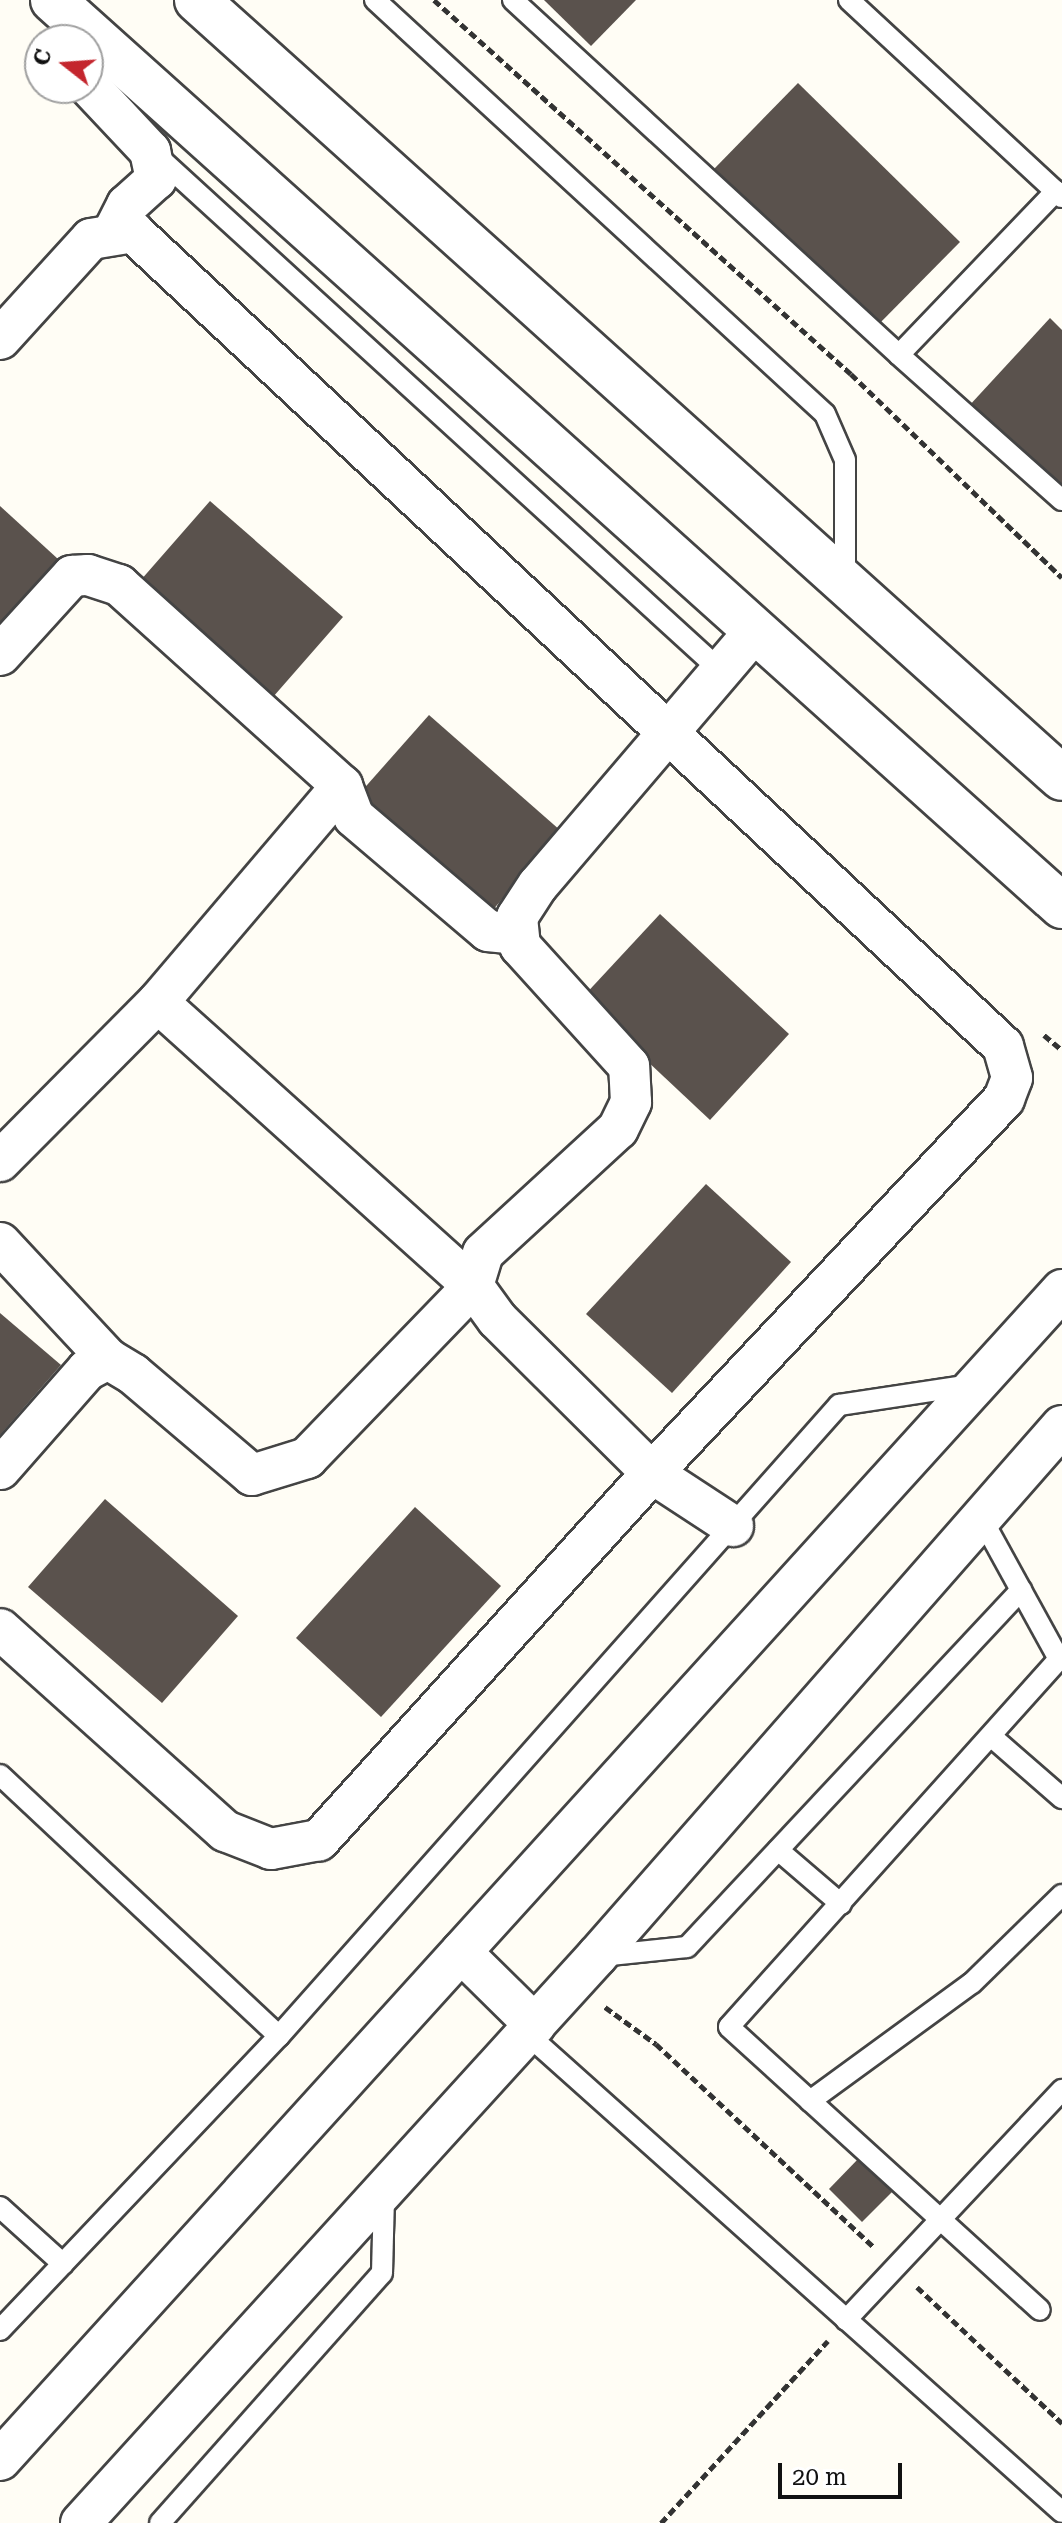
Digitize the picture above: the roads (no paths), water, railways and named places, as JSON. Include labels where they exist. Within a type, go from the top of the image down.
[{"type":"street","points":[[53,0],[76,24]]},
{"type":"street","points":[[197,0],[1057,771]]},
{"type":"street","points":[[104,50],[1062,906]]},
{"type":"street","points":[[104,102],[150,151],[156,179],[127,205],[113,232]]},
{"type":"street","points":[[0,339],[91,239],[113,232],[133,232],[1003,1046],[1012,1078],[1004,1099],[652,1473],[319,1840],[271,1849],[225,1831],[0,1629]]},
{"type":"street","points":[[0,655],[72,576],[88,575],[119,585],[342,786],[354,817],[488,931],[518,934]]},
{"type":"street","points":[[0,1243],[108,1359],[133,1374],[252,1475],[307,1458],[473,1286],[483,1253],[618,1129],[631,1102],[629,1066],[520,946],[517,917],[538,885],[755,631]]},
{"type":"street","points":[[0,1161],[158,1002],[342,786]]},
{"type":"street","points":[[158,1002],[473,1286],[497,1319],[652,1473],[733,1526]]},
{"type":"street","points":[[0,2460],[1062,1290]]},
{"type":"street","points":[[0,1469],[87,1370],[108,1359]]},
{"type":"street","points":[[81,2523],[585,1970],[983,1521],[1062,1426]]},
{"type":"street","points":[[983,1521],[1062,1452]]},
{"type":"street","points":[[461,1952],[531,2029]]},
{"type":"lane","points":[[375,0],[825,414],[845,460],[845,583]]},
{"type":"lane","points":[[513,0],[899,355],[1062,500]]},
{"type":"lane","points":[[849,0],[1059,194],[899,355]]},
{"type":"lane","points":[[150,151],[721,671]]},
{"type":"lane","points":[[0,2330],[279,2036],[839,1405],[976,1385]]},
{"type":"lane","points":[[983,1521],[1059,1659],[729,2027],[1040,2310]]},
{"type":"lane","points":[[585,1970],[687,1947],[1021,1590]]},
{"type":"lane","points":[[992,1737],[1062,1798]]},
{"type":"lane","points":[[0,1775],[279,2036]]},
{"type":"lane","points":[[778,1850],[841,1904]]},
{"type":"lane","points":[[810,2101],[972,1983],[1062,1895]]},
{"type":"lane","points":[[531,2029],[846,2320],[1062,2512]]},
{"type":"lane","points":[[846,2320],[1062,2090]]},
{"type":"lane","points":[[160,2523],[382,2273],[384,2188]]},
{"type":"lane","points":[[0,2207],[63,2264]]}]
